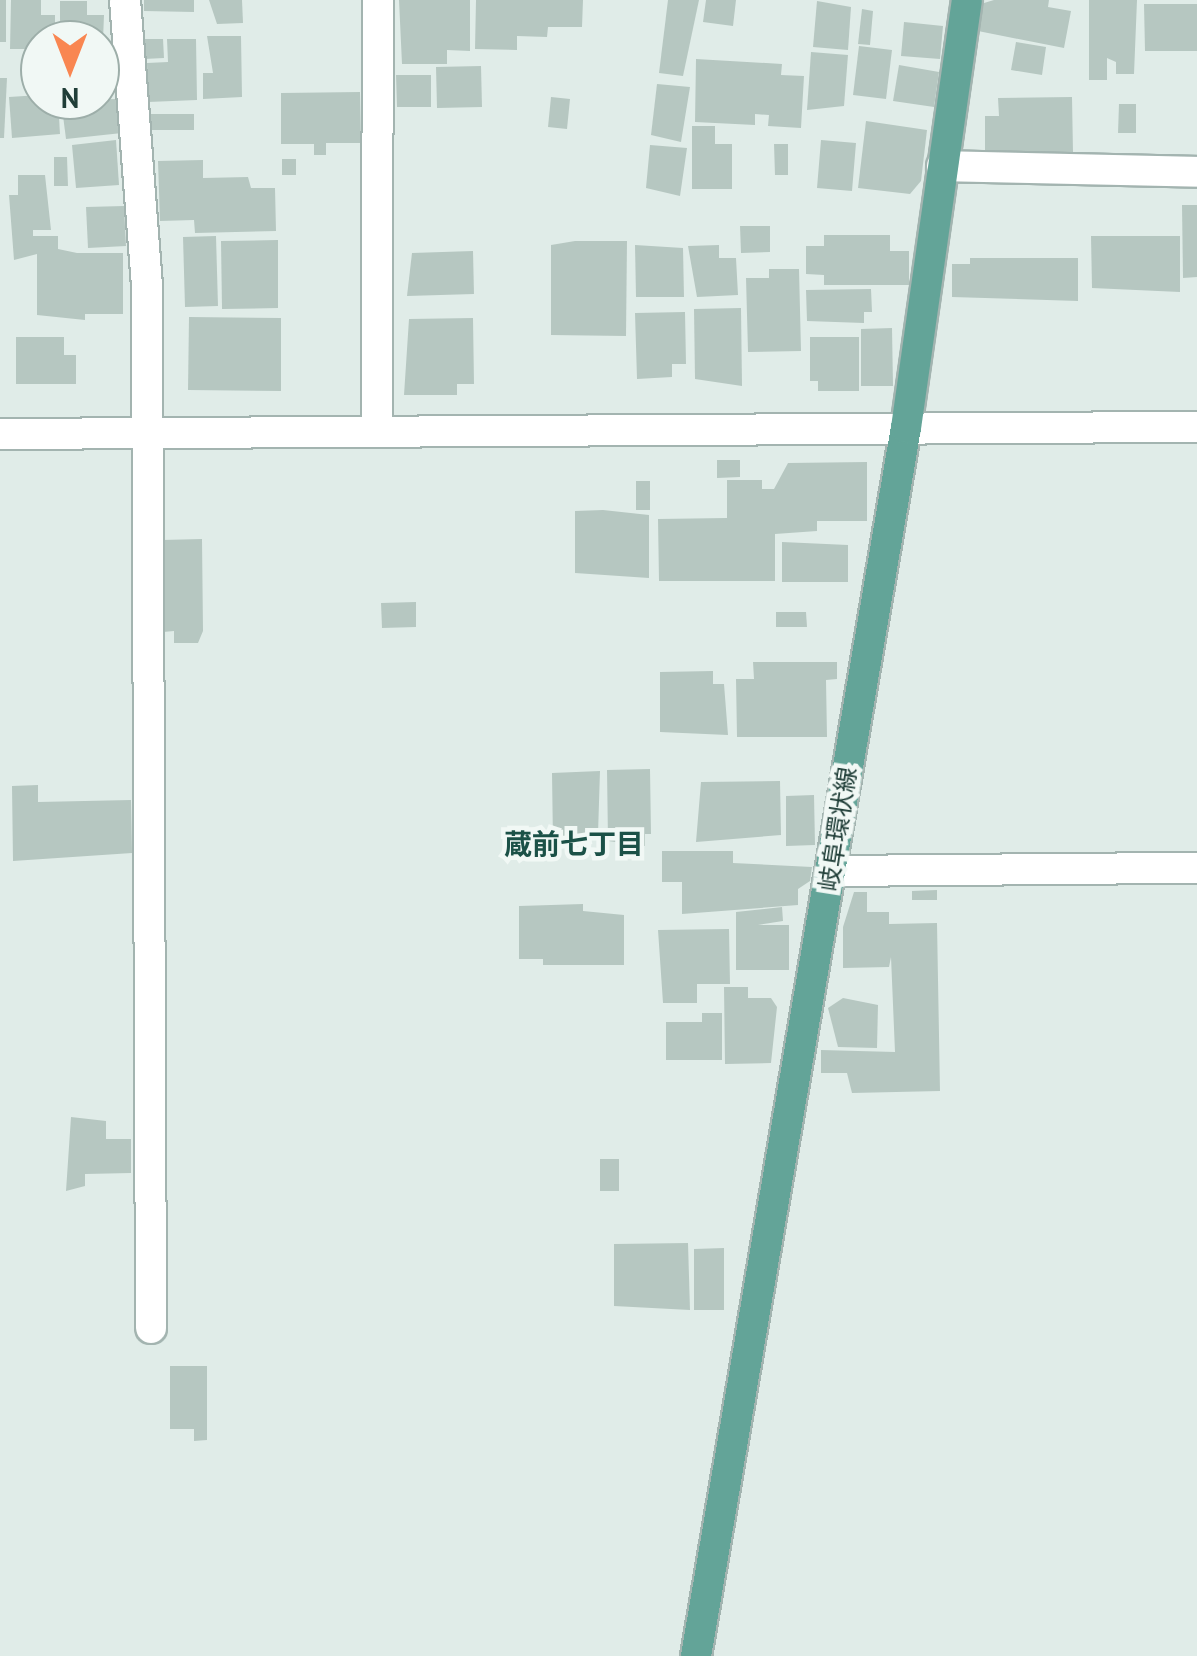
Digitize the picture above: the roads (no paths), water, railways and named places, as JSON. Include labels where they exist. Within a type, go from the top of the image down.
[{"type":"main road","name":"岐阜環状線","points":[[696,1656],[906,428],[967,0]]},
{"type":"street","points":[[125,0],[147,287],[151,1328]]},
{"type":"street","points":[[377,430],[378,0]]},
{"type":"street","points":[[942,166],[1197,172]]},
{"type":"street","points":[[0,434],[1197,426]]},
{"type":"street","points":[[832,870],[1197,868]]},
{"type":"district","name":"蔵前七丁目","points":[[574,844]]}]
